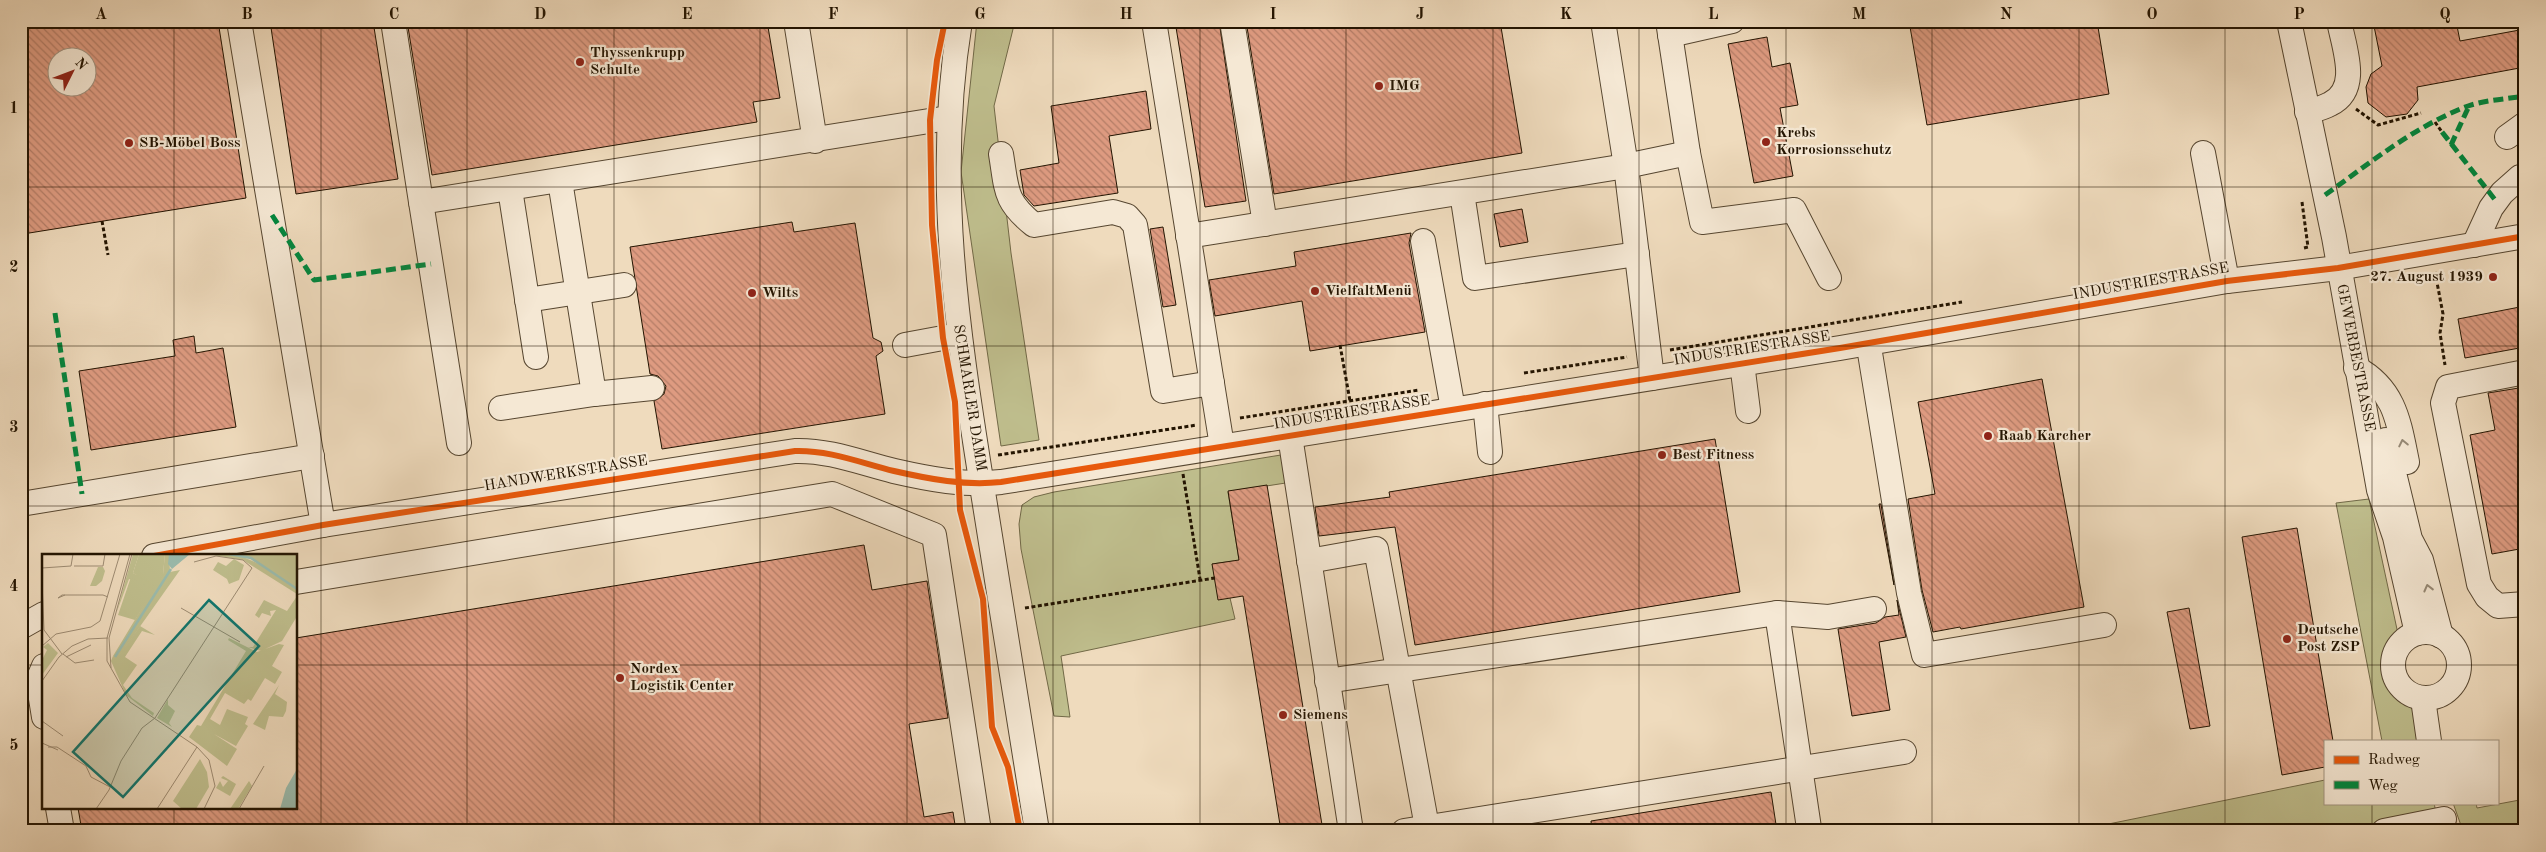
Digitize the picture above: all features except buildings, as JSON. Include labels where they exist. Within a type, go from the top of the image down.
[{"type":"street","points":[[240,21],[323,525]]},
{"type":"street","points":[[393,21],[459,443]]},
{"type":"street","points":[[796,21],[816,141]]},
{"type":"street","name":"SCHMARLER DAMM","points":[[960,21],[948,118],[949,236],[959,335],[1037,831]]},
{"type":"street","points":[[1154,21],[1222,446]]},
{"type":"street","points":[[1232,21],[1265,224]]},
{"type":"street","points":[[1603,21],[1626,166],[1652,378]]},
{"type":"street","points":[[1732,21],[1669,28],[1688,153],[1702,222],[1794,210],[1829,278]]},
{"type":"street","name":"GEWERBESTRASSE","points":[[2289,21],[2338,268],[2379,490],[2395,537],[2417,633]]},
{"type":"street","points":[[2307,112],[2330,104],[2342,96],[2348,85],[2348,68],[2339,21]]},
{"type":"street","points":[[421,202],[816,141],[948,118]]},
{"type":"street","points":[[1188,236],[1626,166],[1688,153]]},
{"type":"street","points":[[2203,153],[2227,281]]},
{"type":"street","points":[[1001,154],[1008,198],[1018,212],[1034,225],[1113,212],[1127,216],[1135,225],[1164,391],[1212,383]]},
{"type":"street","points":[[2474,245],[2496,201],[2520,177],[2525,176]]},
{"type":"street","points":[[560,181],[594,394]]},
{"type":"street","points":[[510,189],[536,357]]},
{"type":"street","points":[[1462,193],[1475,278],[1637,254]]},
{"type":"street","name":"INDUSTRIESTRASSE","points":[[982,484],[1742,364],[2227,281],[2338,268],[2525,236]]},
{"type":"street","points":[[1422,241],[1453,410]]},
{"type":"street","points":[[527,300],[624,286]]},
{"type":"street","points":[[904,345],[959,335]]},
{"type":"street","points":[[1870,353],[1909,593],[1924,655],[2104,625]]},
{"type":"street","points":[[1742,364],[1748,411]]},
{"type":"street","points":[[2356,368],[2370,376],[2392,402],[2397,415],[2422,536],[2421,560],[2441,636]]},
{"type":"street","points":[[2525,372],[2448,387],[2443,403],[2479,584],[2487,596],[2498,606],[2525,604]]},
{"type":"street","points":[[501,408],[594,394],[652,388]]},
{"type":"street","points":[[1485,404],[1490,452]]},
{"type":"street","points":[[1290,436],[1351,831]]},
{"type":"street","name":"HANDWERKSTRASSE","points":[[165,554],[323,525],[795,451],[830,453],[895,471],[957,483],[982,484]]},
{"type":"street","points":[[21,504],[312,456]]},
{"type":"street","points":[[298,582],[832,494],[934,535],[979,831]]},
{"type":"street","points":[[1309,561],[1376,549],[1400,670],[1416,829],[1904,752]]},
{"type":"street","points":[[1327,681],[1777,612],[1828,618],[1874,609]]},
{"type":"street","points":[[1777,612],[1809,828]]},
{"type":"street","points":[[21,627],[42,615]]},
{"type":"street","points":[[2431,632],[2441,636],[2456,650],[2459,670],[2450,688],[2442,695],[2423,699],[2411,695],[2403,689],[2393,671],[2396,650],[2403,642],[2417,633],[2431,632]]},
{"type":"street","points":[[42,671],[38,680],[42,705]]},
{"type":"street","points":[[2423,699],[2429,740]]},
{"type":"street","points":[[58,810],[62,831]]},
{"type":"street","points":[[2384,831],[2445,818]]},
{"type":"path","points":[[2348,85],[2356,108],[2378,125],[2421,113]]},
{"type":"path","points":[[2435,122],[2442,132]]},
{"type":"path","points":[[102,221],[108,255]]},
{"type":"path","points":[[2440,292],[2444,314],[2440,333],[2448,387]]},
{"type":"path","points":[[1515,375],[1964,302]]},
{"type":"path","points":[[1340,345],[1350,401]]},
{"type":"path","points":[[978,459],[1448,386]]},
{"type":"path","points":[[1179,453],[1200,579]]},
{"type":"path","points":[[1019,608],[1214,578]]},
{"type":"shaded area","points":[[977,21],[1015,21],[994,106],[1011,253],[1039,440],[1001,446],[961,172]]},
{"type":"shaded area","points":[[1287,454],[1292,482],[1228,492],[1241,572],[1236,572],[1234,561],[1212,564],[1230,598],[1235,619],[1061,656],[1070,717],[1054,716],[1021,549],[1019,524],[1022,505],[1034,497],[1054,492]]},
{"type":"shaded area","points":[[2369,499],[2421,740],[2382,740],[2336,503]]},
{"type":"shaded area","points":[[2324,780],[2324,804],[2434,804],[2440,831],[2074,831]]},
{"type":"shaded area","points":[[2525,799],[2525,831],[2463,831],[2453,804],[2476,804],[2477,808]]},
{"type":"marked path","points":[[2325,195],[2394,146],[2448,114],[2475,104],[2525,96]]},
{"type":"marked path","points":[[2451,145],[2469,106]]},
{"type":"marked path","points":[[2442,132],[2496,201]]},
{"type":"marked path","points":[[272,215],[314,280],[431,264]]},
{"type":"marked path","points":[[55,313],[82,494]]},
{"type":"cycle path","points":[[945,21],[937,60],[930,120],[932,225],[943,338],[955,402],[960,510],[983,599],[992,727],[1008,767],[1020,831]]},
{"type":"cycle path","points":[[165,554],[323,525],[795,451],[833,455],[934,479],[974,483],[1001,482],[1840,348],[2227,281],[2338,268],[2525,236]]},
{"type":"place","name":"Thyssenkrupp Schulte","points":[[580,62]]},
{"type":"place","name":"IMG","points":[[1379,86]]},
{"type":"place","name":"Krebs Korrosionsschutz","points":[[1766,142]]},
{"type":"place","name":"SB-Möbel Boss","points":[[129,143]]},
{"type":"place","name":"27. August 1939","points":[[2493,277]]},
{"type":"place","name":"VielfaltMenü","points":[[1315,291]]},
{"type":"place","name":"Wilts","points":[[752,293]]},
{"type":"place","name":"Raab Karcher","points":[[1988,436]]},
{"type":"place","name":"Best Fitness","points":[[1662,455]]},
{"type":"place","name":"Deutsche Post ZSP","points":[[2287,639]]},
{"type":"place","name":"Nordex Logistik Center","points":[[620,678]]},
{"type":"place","name":"Siemens","points":[[1283,715]]}]
